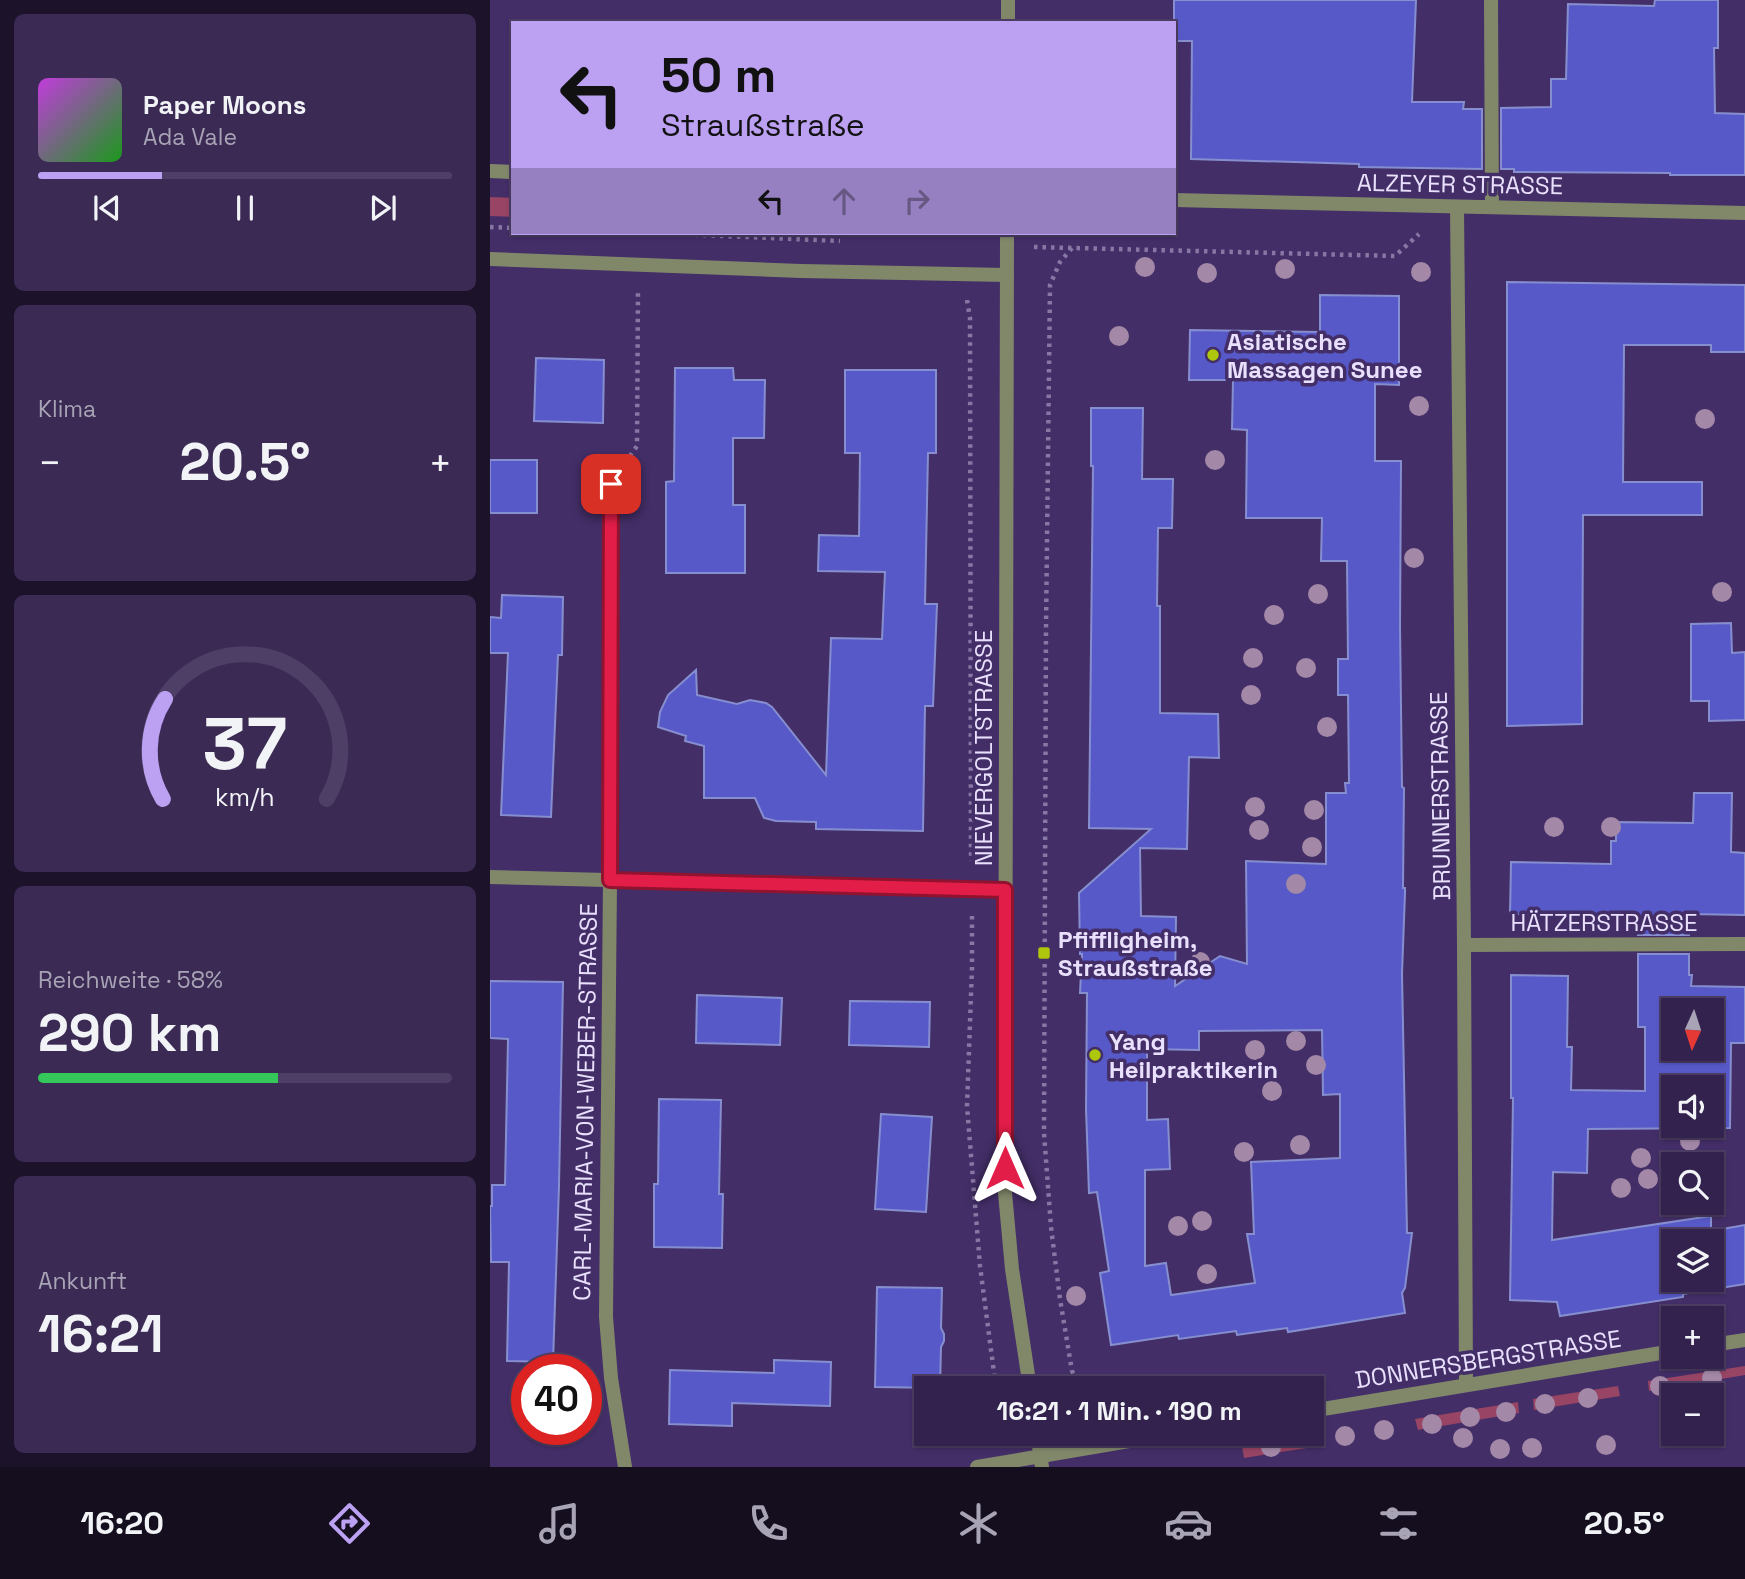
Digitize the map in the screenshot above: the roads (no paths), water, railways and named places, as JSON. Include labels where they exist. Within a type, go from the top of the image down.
[{"type":"street","points":[[1008,0],[1008,21]]},
{"type":"street","points":[[1491,0],[1492,207]]},
{"type":"street","points":[[490,171],[511,172]]},
{"type":"street","name":"ALZEYER STRASSE","points":[[1176,200],[1745,213]]},
{"type":"street","name":"BRUNNERSTRASSE","points":[[1453,206],[1464,945],[1466,1385]]},
{"type":"street","name":"NIEVERGOLTSTRASSE","points":[[1007,240],[1005,1194],[1012,1269],[1028,1376]]},
{"type":"street","points":[[490,258],[801,271],[1007,275]]},
{"type":"street","name":"CARL-MARIA-VON-WEBER-STRASSE","points":[[611,484],[606,1317],[611,1378],[625,1467]]},
{"type":"street","points":[[490,877],[1005,890]]},
{"type":"street","name":"HÄTZERSTRASSE","points":[[1464,945],[1745,944]]},
{"type":"street","points":[[1724,1343],[1745,1340]]},
{"type":"street","name":"DONNERSBERGSTRASSE","points":[[1324,1409],[1661,1353]]},
{"type":"street","points":[[977,1467],[1041,1462],[1115,1446]]},
{"type":"place","name":"Asiatische Massagen Sunee","points":[[1213,355]]},
{"type":"place","name":"Pfiffligheim, Straußstraße","points":[[1044,953]]},
{"type":"place","name":"Yang Heilpraktikerin","points":[[1095,1055]]}]
